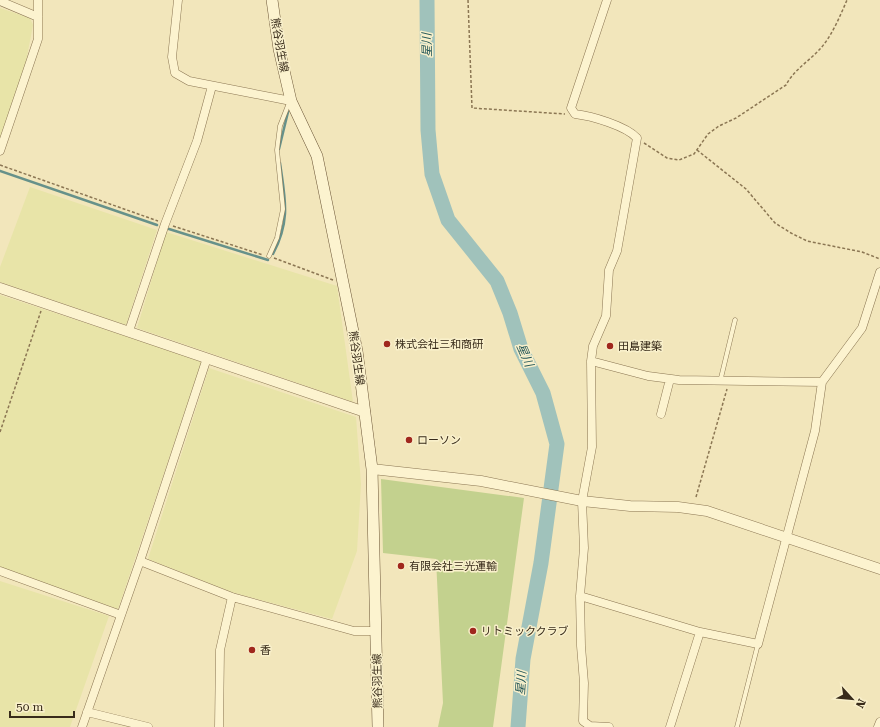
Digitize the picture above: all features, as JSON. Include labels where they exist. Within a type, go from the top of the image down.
[{"type":"main road","name":"熊谷羽生線","points":[[272,0],[279,49],[290,101],[317,156],[357,351],[372,470],[378,727]]},
{"type":"street","points":[[0,151],[38,39],[38,0]]},
{"type":"street","points":[[178,0],[172,57],[175,72],[189,81],[290,101]]},
{"type":"street","points":[[607,0],[571,108],[575,114],[587,116],[611,124],[638,138],[617,251],[609,270],[606,316],[593,346],[592,447],[578,500],[584,548],[580,596],[581,646],[584,683],[583,721],[590,726],[609,727]]},
{"type":"street","points":[[0,1],[38,17]]},
{"type":"street","points":[[129,331],[165,224],[197,141],[212,86]]},
{"type":"street","points":[[580,596],[700,632],[758,644],[815,432],[822,382],[862,328],[880,272]]},
{"type":"street","points":[[0,288],[365,412]]},
{"type":"street","points":[[82,727],[140,561],[207,358]]},
{"type":"street","points":[[592,361],[648,376],[670,379],[720,382],[822,382]]},
{"type":"street","points":[[661,414],[670,379]]},
{"type":"street","points":[[372,470],[481,481],[578,500],[630,506],[678,507],[699,510],[787,537],[880,569]]},
{"type":"street","points":[[140,561],[232,597],[354,631],[376,631]]},
{"type":"street","points":[[0,571],[121,615]]},
{"type":"street","points":[[219,727],[220,650],[232,597]]},
{"type":"street","points":[[670,727],[700,632]]},
{"type":"street","points":[[87,712],[148,727]]},
{"type":"street","points":[[878,727],[880,722]]},
{"type":"lane","points":[[268,256],[278,238],[283,209],[277,150],[280,126],[290,101]]},
{"type":"lane","points":[[720,382],[735,320]]},
{"type":"lane","points":[[737,727],[758,644]]},
{"type":"path","points":[[468,0],[472,108],[575,114]]},
{"type":"path","points":[[638,138],[667,158],[679,160],[694,154],[708,134],[719,126],[736,118],[786,85],[789,78],[821,48],[839,18],[847,0]]},
{"type":"path","points":[[697,150],[746,189],[775,223],[791,233],[807,241],[862,252],[880,259]]},
{"type":"path","points":[[0,432],[43,303]]},
{"type":"path","points":[[696,497],[729,382]]},
{"type":"shaded area","points":[[0,8],[30,18],[33,25],[26,62],[0,139]]},
{"type":"shaded area","points":[[30,187],[157,230],[126,325],[0,282],[0,267]]},
{"type":"shaded area","points":[[166,232],[337,286],[353,402],[137,328]]},
{"type":"shaded area","points":[[0,295],[202,361],[118,609],[0,568]]},
{"type":"shaded area","points":[[209,368],[356,417],[361,484],[357,551],[332,619],[231,592],[148,559]]},
{"type":"shaded area","points":[[0,581],[109,616],[70,727],[0,727]]},
{"type":"green space","name":"リトミッククラブ","points":[[381,479],[524,498],[493,727],[438,727],[443,703],[436,559],[383,553]]},
{"type":"waterway","name":"星川","points":[[427,0],[428,130],[432,174],[448,220],[497,281],[510,313],[521,349],[543,393],[557,444],[541,563],[523,659],[518,727]]},
{"type":"waterway","points":[[279,149],[288,112]]},
{"type":"waterway","points":[[273,254],[279,242],[285,209],[280,163]]},
{"type":"waterway","points":[[0,171],[157,225]]},
{"type":"waterway","points":[[169,229],[268,260]]},
{"type":"place","name":"株式会社三和商研","points":[[387,344]]},
{"type":"place","name":"田島建築","points":[[610,346]]},
{"type":"place","name":"ローソン","points":[[409,440]]},
{"type":"place","name":"有限会社三光運輸","points":[[401,566]]},
{"type":"place","name":"リトミッククラブ","points":[[473,631]]},
{"type":"place","name":"香","points":[[252,650]]}]
